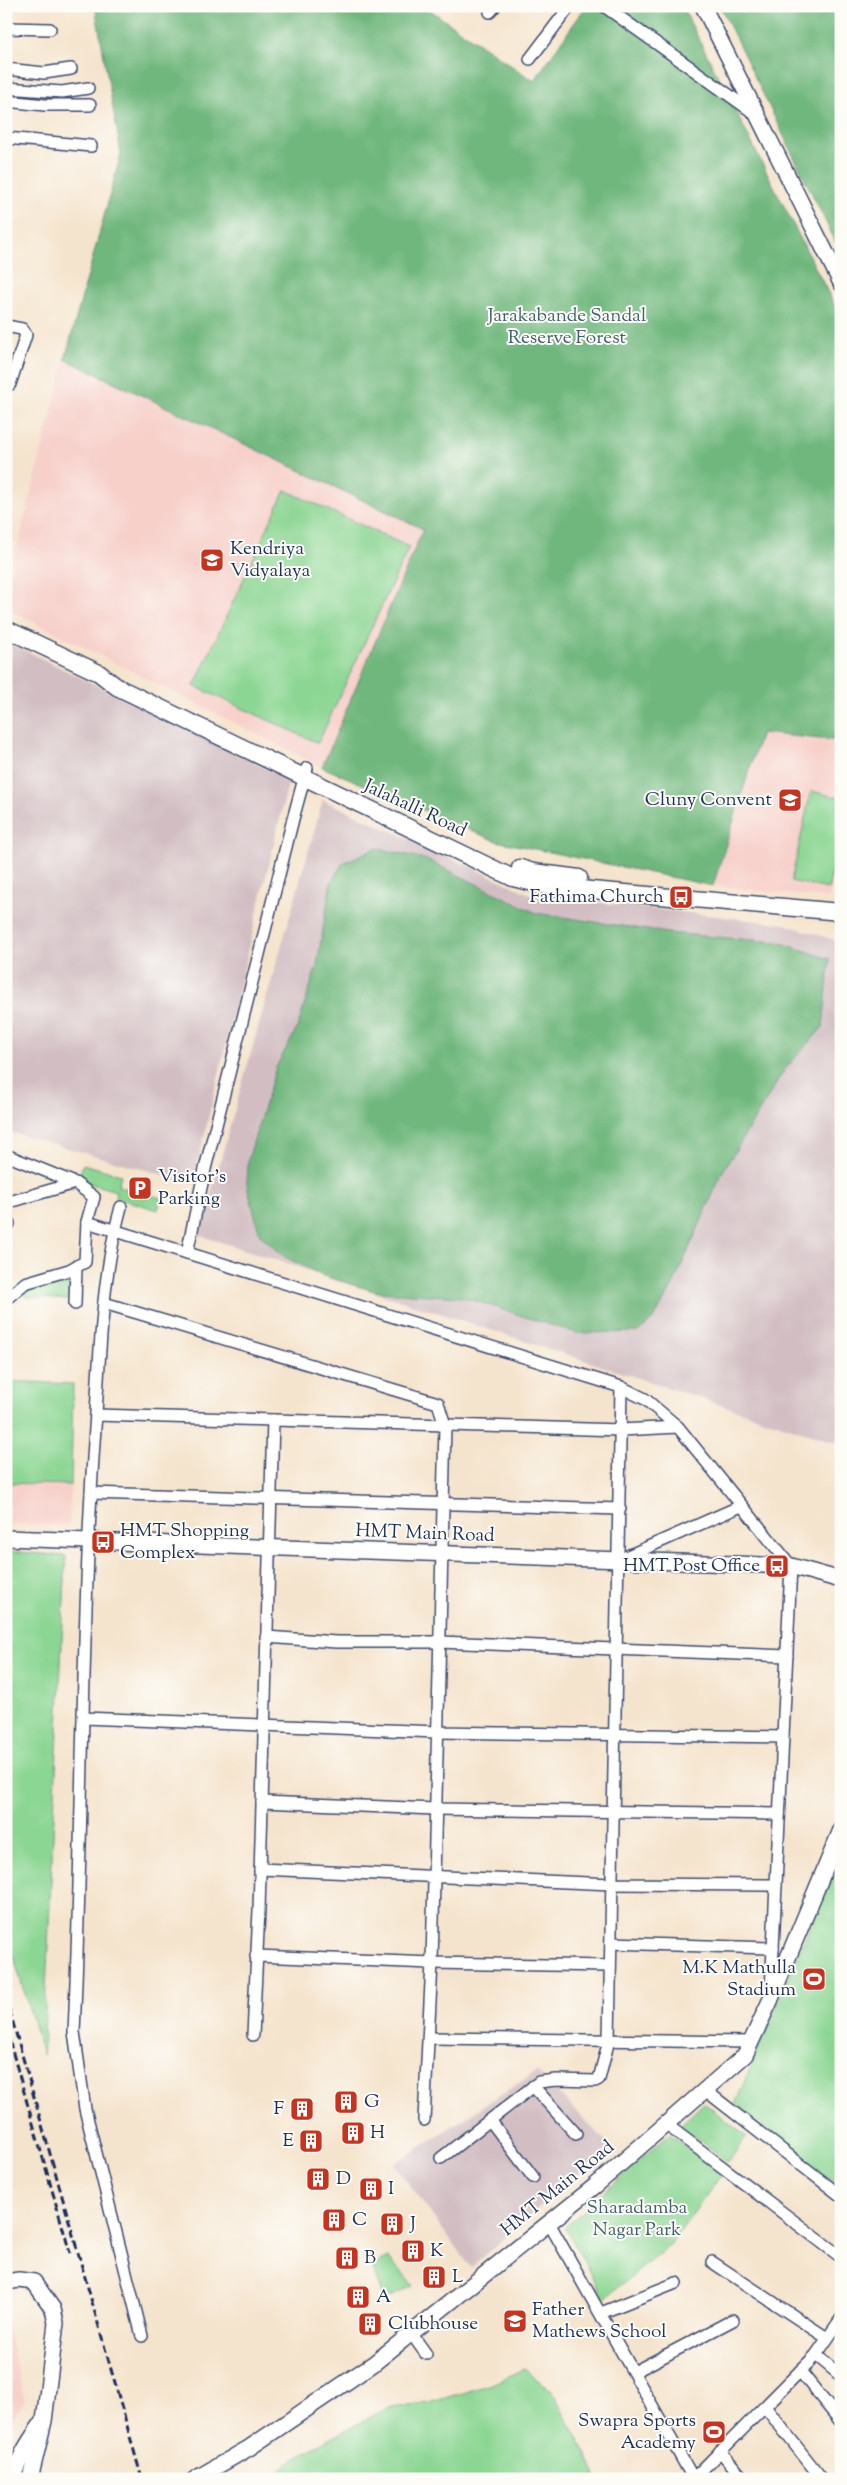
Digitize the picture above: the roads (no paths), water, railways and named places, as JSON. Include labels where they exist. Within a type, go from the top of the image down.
[{"type":"main road","name":"Jalahalli Road","points":[[6,629],[99,673],[117,687],[306,773],[513,878],[546,886],[614,886],[841,912]]},
{"type":"main road","points":[[614,886],[841,904]]},
{"type":"street","points":[[530,59],[570,6]]},
{"type":"street","points":[[604,6],[758,116]]},
{"type":"street","points":[[703,6],[841,283]]},
{"type":"street","points":[[6,28],[50,29]]},
{"type":"street","points":[[6,69],[44,73],[72,69]]},
{"type":"street","points":[[6,88],[62,92],[88,88]]},
{"type":"street","points":[[6,101],[45,105],[90,105]]},
{"type":"street","points":[[6,138],[91,146]]},
{"type":"street","points":[[6,326],[22,329],[26,335],[10,384],[6,385]]},
{"type":"street","points":[[187,1253],[205,1169],[306,773]]},
{"type":"street","points":[[6,1155],[75,1184],[94,1197],[87,1222],[85,1262],[25,1283],[6,1299]]},
{"type":"street","points":[[6,1203],[75,1184]]},
{"type":"street","points":[[121,1207],[114,1230],[104,1303],[87,1541],[74,2032],[85,2109],[142,2336]]},
{"type":"street","points":[[87,1222],[621,1387],[645,1399],[678,1427],[791,1566],[770,2001]]},
{"type":"street","points":[[75,1304],[76,1266]]},
{"type":"street","points":[[104,1303],[438,1403],[445,1425],[436,1732],[432,1963],[424,2120]]},
{"type":"street","points":[[441,2158],[539,2082],[600,2079],[609,2040],[608,1966],[611,1943],[616,1736],[621,1387]]},
{"type":"street","points":[[96,1415],[621,1430],[678,1427]]},
{"type":"street","points":[[253,2035],[260,1869],[273,1420]]},
{"type":"street","points":[[91,1493],[620,1509]]},
{"type":"street","points":[[619,1559],[741,1506]]},
{"type":"street","name":"HMT Main Road","points":[[6,1538],[268,1549],[791,1566],[841,1580]]},
{"type":"street","points":[[266,1637],[336,1642],[439,1642],[617,1651],[787,1656]]},
{"type":"street","points":[[83,1718],[436,1732],[783,1737]]},
{"type":"street","points":[[262,1802],[435,1810],[779,1814]]},
{"type":"street","name":"HMT Main Road","points":[[195,2479],[257,2443],[373,2364],[550,2223],[667,2125],[745,2055],[770,2001],[840,1835]]},
{"type":"street","points":[[260,1869],[612,1884],[776,1885]]},
{"type":"street","points":[[611,1943],[773,1948]]},
{"type":"street","points":[[256,1956],[432,1963],[608,1966]]},
{"type":"street","points":[[429,2038],[751,2042]]},
{"type":"street","points":[[533,2086],[576,2134]]},
{"type":"street","points":[[705,2090],[841,2196]]},
{"type":"street","points":[[490,2120],[532,2177]]},
{"type":"street","points":[[667,2125],[841,2257]]},
{"type":"street","points":[[550,2223],[693,2478],[766,2408],[816,2355],[840,2321]]},
{"type":"street","points":[[712,2262],[827,2338]]},
{"type":"street","points":[[6,2282],[19,2280],[34,2282],[54,2309],[56,2323],[44,2421],[30,2479]]},
{"type":"street","points":[[601,2314],[676,2283]]},
{"type":"street","points":[[634,2372],[733,2320]]},
{"type":"street","points":[[411,2334],[426,2354]]},
{"type":"street","points":[[816,2355],[841,2376]]},
{"type":"street","points":[[800,2371],[841,2422]]},
{"type":"street","points":[[766,2408],[822,2479]]},
{"type":"street","points":[[13,2479],[16,2466],[26,2444],[44,2421]]},
{"type":"street","points":[[720,2451],[744,2479]]},
{"type":"railway","points":[[6,1998],[142,2479]]},
{"type":"railway","points":[[6,2029],[70,2253]]},
{"type":"place","name":"Kendriya Vidyalaya","points":[[212,560]]},
{"type":"place","name":"Cluny Convent","points":[[790,800]]},
{"type":"place","name":"Fathima Church","points":[[681,897]]},
{"type":"place","name":"Visitor's Parking","points":[[140,1188]]},
{"type":"place","name":"HMT Shopping Complex","points":[[103,1542]]},
{"type":"place","name":"HMT Post Office","points":[[777,1566]]},
{"type":"place","name":"M.K Mathulla Stadium","points":[[814,1979]]},
{"type":"place","name":"G","points":[[346,2102]]},
{"type":"place","name":"F","points":[[302,2109]]},
{"type":"place","name":"H","points":[[353,2133]]},
{"type":"place","name":"E","points":[[311,2141]]},
{"type":"place","name":"D","points":[[318,2179]]},
{"type":"place","name":"I","points":[[371,2189]]},
{"type":"place","name":"C","points":[[334,2220]]},
{"type":"place","name":"J","points":[[392,2224]]},
{"type":"place","name":"K","points":[[413,2251]]},
{"type":"place","name":"B","points":[[347,2258]]},
{"type":"place","name":"L","points":[[434,2277]]},
{"type":"place","name":"A","points":[[358,2297]]},
{"type":"place","name":"Father Mathews School","points":[[515,2321]]},
{"type":"place","name":"Clubhouse","points":[[370,2324]]},
{"type":"place","name":"Swapra Sports Academy","points":[[714,2432]]},
{"type":"park label","name":"Jarakabande Sandal Reserve Forest","points":[[567,327]]},
{"type":"park label","name":"Sharadamba Nagar Park","points":[[637,2219]]}]
